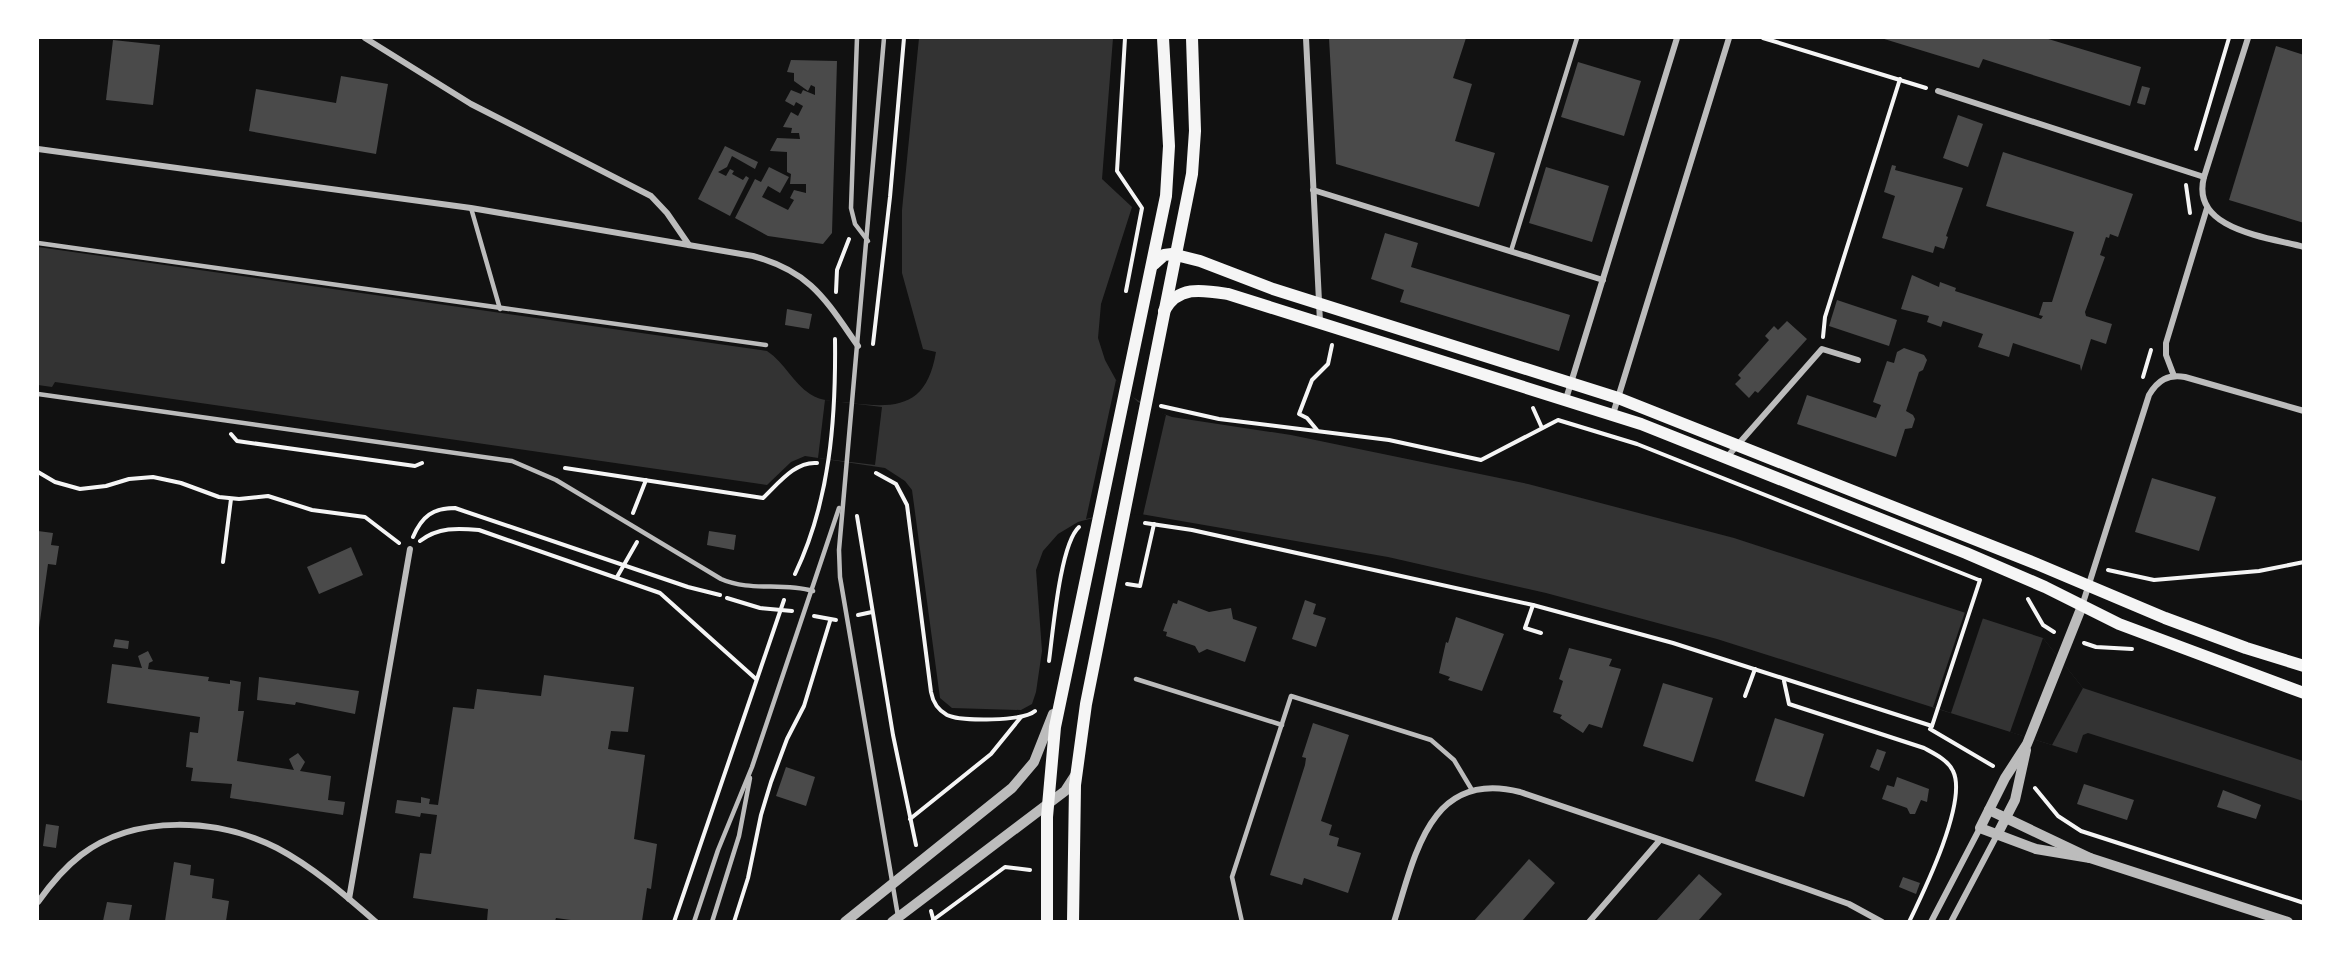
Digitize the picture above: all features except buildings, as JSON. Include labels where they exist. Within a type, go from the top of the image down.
[{"type":"main road","points":[[1047,918],[1047,805],[1052,746],[1165,207],[1168,167],[1163,38]]},
{"type":"main road","points":[[1073,921],[1076,772],[1088,688],[1177,255],[1194,153],[1192,38]]},
{"type":"main road","points":[[1154,264],[1164,255],[1177,255],[1319,304],[1618,398],[2246,648],[2304,666]]},
{"type":"main road","points":[[1164,311],[1176,295],[1200,291],[1228,294],[1613,414],[1727,457],[2030,580],[2119,624],[2304,693]]},
{"type":"street","points":[[365,38],[471,104],[644,192],[660,204],[689,245]]},
{"type":"street","points":[[1306,38],[1320,322]]},
{"type":"street","points":[[1566,399],[1677,38]]},
{"type":"street","points":[[1613,414],[1729,38]]},
{"type":"street","points":[[2248,38],[2201,193],[2207,208],[2218,220],[2304,247]]},
{"type":"street","points":[[1938,91],[2204,177]]},
{"type":"street","points":[[38,149],[471,208],[753,256],[796,272],[825,301],[858,346]]},
{"type":"street","points":[[1313,190],[1603,280]]},
{"type":"street","points":[[2174,376],[2166,355],[2166,343],[2207,208]]},
{"type":"street","points":[[1727,457],[1822,349],[1858,360]]},
{"type":"street","points":[[1931,921],[2008,774],[2027,744],[2082,606],[2149,395],[2158,382],[2174,376],[2185,377],[2304,411]]},
{"type":"street","points":[[349,899],[410,549]]},
{"type":"street","points":[[845,921],[1003,796],[1029,770],[1039,752],[1064,686]]},
{"type":"street","points":[[1951,921],[2007,818],[2020,780],[2027,744]]},
{"type":"street","points":[[892,921],[1065,791],[1076,772]]},
{"type":"street","points":[[1394,921],[1419,845],[1430,822],[1446,805],[1472,790],[1491,787],[1520,792],[1841,900],[1882,921]]},
{"type":"street","points":[[1989,810],[2090,858],[2288,921]]},
{"type":"street","points":[[38,902],[72,862],[104,841],[131,831],[180,825],[228,831],[275,847],[349,899],[375,921]]},
{"type":"street","points":[[1980,828],[2036,849],[2090,858]]},
{"type":"street","points":[[1588,921],[1660,840]]},
{"type":"lane","points":[[857,38],[851,208],[855,224],[868,241]]},
{"type":"lane","points":[[884,38],[868,241],[843,491],[839,568],[899,921]]},
{"type":"lane","points":[[1511,251],[1577,38]]},
{"type":"lane","points":[[471,208],[500,309]]},
{"type":"lane","points":[[38,243],[766,345]]},
{"type":"lane","points":[[38,394],[512,461],[556,480],[730,583],[749,586],[790,585],[813,591]]},
{"type":"lane","points":[[694,921],[718,850],[752,767],[813,591],[835,526],[843,491]]},
{"type":"lane","points":[[1136,679],[1282,725]]},
{"type":"lane","points":[[1242,921],[1232,877],[1291,696],[1420,735],[1448,752],[1472,790]]},
{"type":"lane","points":[[712,921],[737,842],[752,767]]},
{"type":"path","points":[[871,354],[888,221],[904,38]]},
{"type":"path","points":[[1124,300],[1142,208],[1117,171],[1125,38]]},
{"type":"path","points":[[1763,38],[1938,91]]},
{"type":"path","points":[[2189,221],[2186,192],[2189,172],[2229,38]]},
{"type":"path","points":[[1822,349],[1825,317],[1900,79]]},
{"type":"path","points":[[1318,431],[1312,423],[1299,414],[1312,380],[1328,364],[1334,337]]},
{"type":"path","points":[[2140,386],[2154,340]]},
{"type":"path","points":[[674,921],[780,610],[817,523],[826,479],[836,377]]},
{"type":"path","points":[[1159,405],[1219,419],[1389,440],[1481,460],[1558,420],[1637,444],[1980,580],[1930,729],[2008,774]]},
{"type":"path","points":[[215,419],[237,441],[415,466],[447,452]]},
{"type":"path","points":[[555,467],[763,498],[796,468],[809,462],[817,463]]},
{"type":"path","points":[[38,472],[55,482],[80,489],[106,486],[141,477],[153,477],[181,483],[231,499],[261,495],[312,510],[358,515],[370,519],[386,535],[410,549]]},
{"type":"path","points":[[876,473],[896,484],[906,505],[934,703],[941,711],[955,718],[1021,717],[1032,714],[1039,705]]},
{"type":"path","points":[[223,562],[231,499]]},
{"type":"path","points":[[410,549],[417,527],[428,514],[435,510],[455,508],[688,587],[760,608],[805,614],[830,621],[872,612]]},
{"type":"path","points":[[857,513],[872,612],[910,819],[991,754],[1021,717]]},
{"type":"path","points":[[1145,523],[1192,530],[1533,605],[1673,643],[1932,726]]},
{"type":"path","points":[[1048,667],[1066,551],[1073,532],[1085,524]]},
{"type":"path","points":[[1127,584],[1140,586],[1155,524]]},
{"type":"path","points":[[410,549],[438,531],[459,528],[479,530],[660,593],[756,679]]},
{"type":"path","points":[[2096,567],[2154,580],[2259,571],[2304,562]]},
{"type":"path","points":[[2030,580],[2023,596],[2033,604],[2045,627],[2096,647],[2136,650]]},
{"type":"path","points":[[1533,605],[1526,628],[1541,633]]},
{"type":"path","points":[[734,921],[748,878],[771,782],[787,739],[804,706],[830,621]]},
{"type":"path","points":[[1745,696],[1755,669]]},
{"type":"path","points":[[1784,680],[1789,704],[1924,748],[1940,757],[1953,769],[1957,783],[1956,805],[1910,921]]},
{"type":"path","points":[[2020,780],[2037,790],[2063,821],[2081,831],[2304,903]]},
{"type":"path","points":[[932,921],[1005,867],[1030,868],[1030,876]]},
{"type":"shaded area","points":[[919,38],[1113,38],[1102,179],[1132,207],[1101,304],[1098,338],[1105,360],[1116,380],[1128,394],[1155,411],[1172,417],[1291,435],[1528,484],[1734,538],[2043,638],[2083,688],[2303,761],[2303,801],[2088,733],[2083,735],[2077,753],[1717,639],[1546,593],[1388,557],[1135,513],[1108,514],[1078,522],[1058,534],[1043,551],[1036,570],[1042,651],[1032,704],[1021,710],[952,708],[940,698],[912,490],[905,481],[885,468],[805,456],[791,462],[767,485],[55,382],[52,387],[38,385],[38,247],[767,351],[814,397],[868,405],[896,404],[908,400],[926,384],[936,352],[923,349],[902,273],[902,210]]},
{"type":"pier","points":[[1116,380],[1138,402],[1166,415],[1143,515],[1108,514],[1086,519]]},
{"type":"pier","points":[[825,400],[882,407],[875,465],[818,458]]},
{"type":"pier","points":[[1965,612],[1983,618],[1951,713],[1933,707]]},
{"type":"pier","points":[[2043,638],[2083,688],[2052,745],[2010,732]]}]
